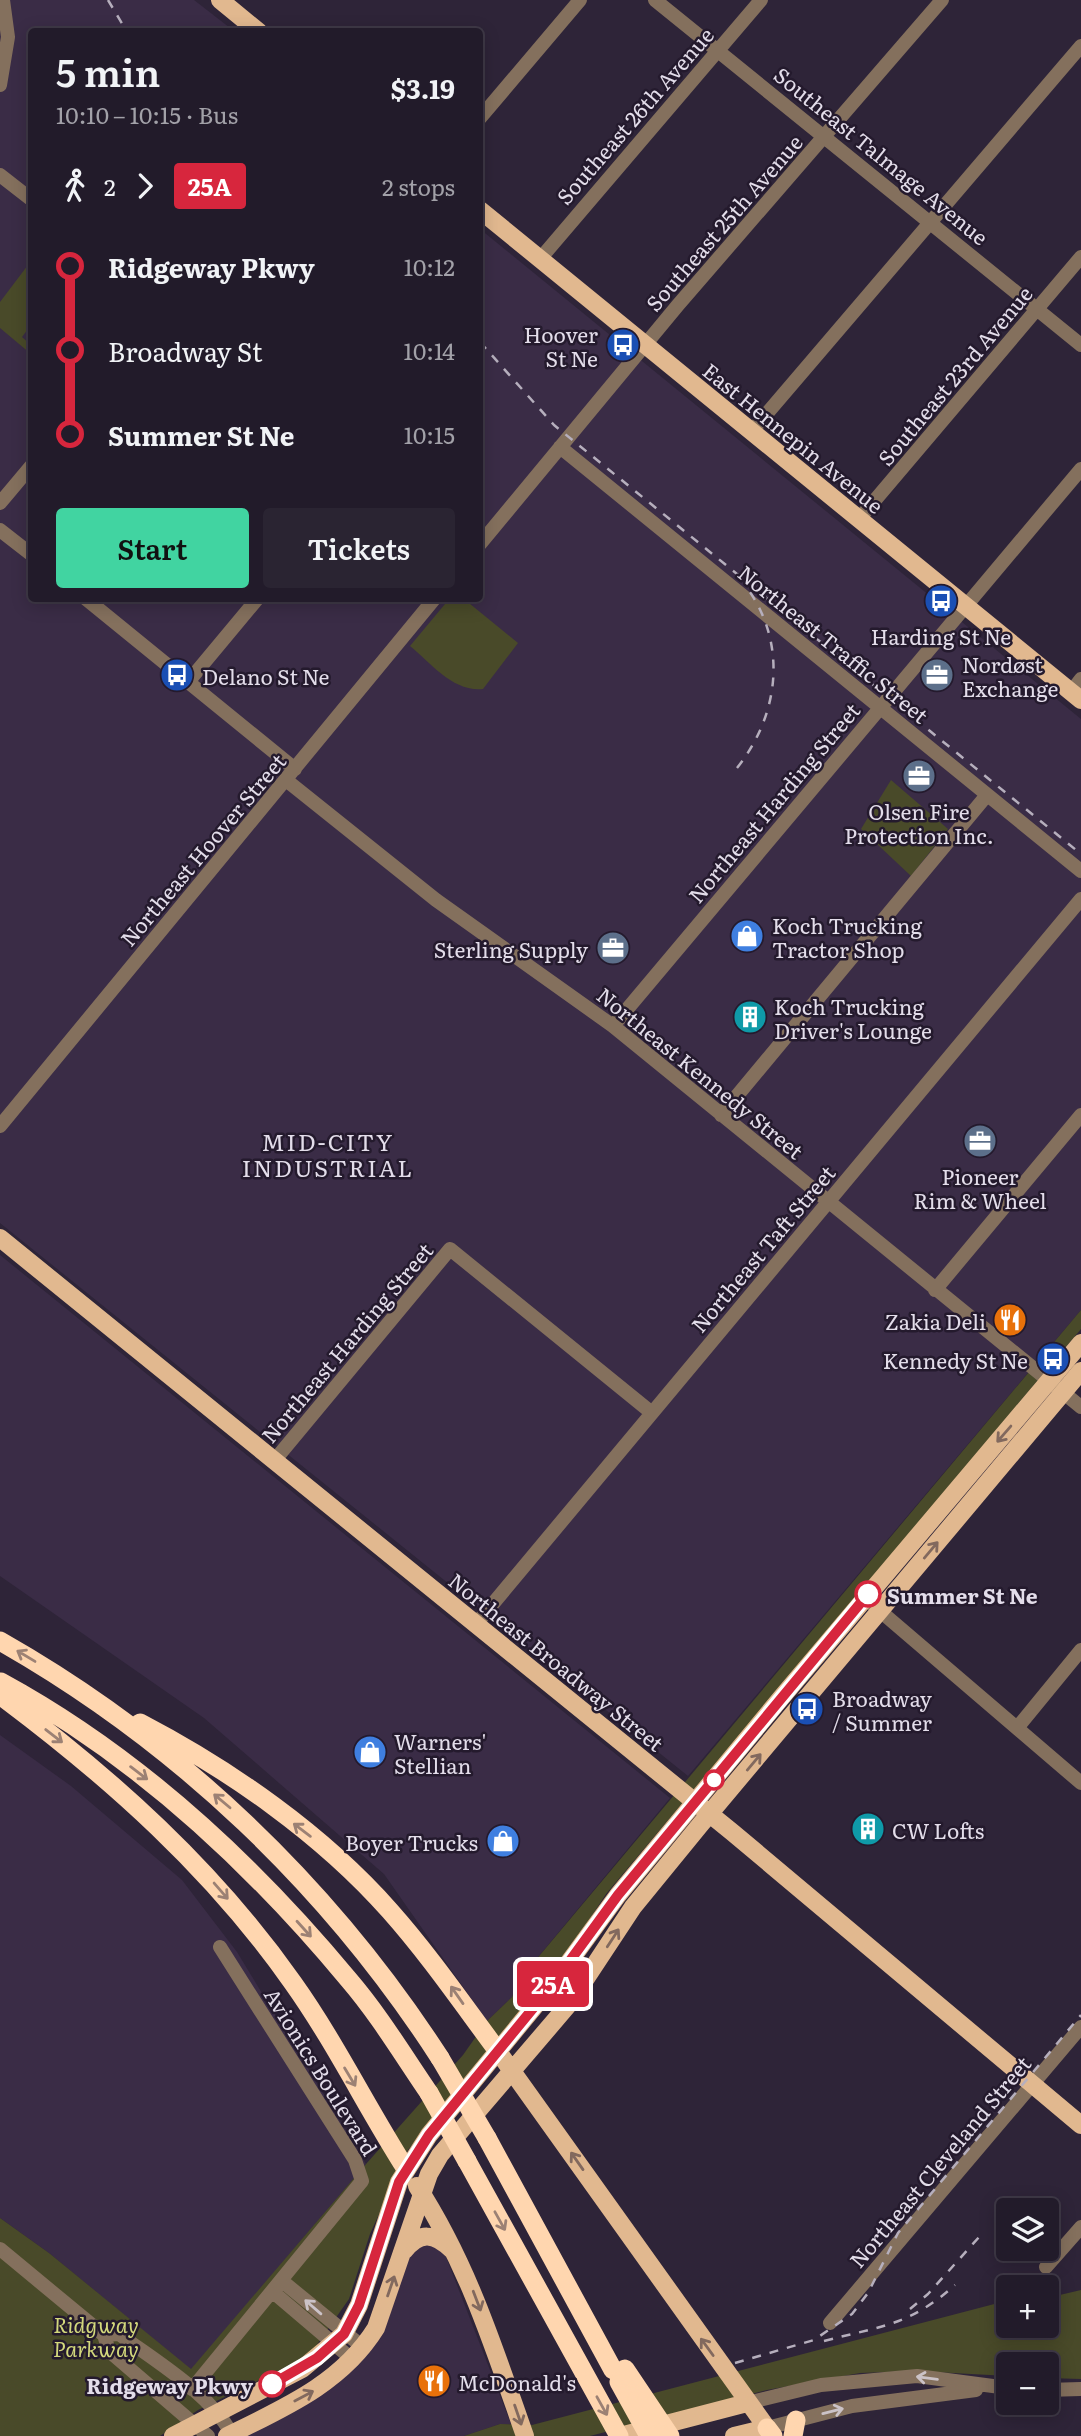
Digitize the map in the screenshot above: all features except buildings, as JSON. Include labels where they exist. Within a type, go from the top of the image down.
[{"type":"highway","points":[[0,1641],[92,1698],[182,1745],[255,1794],[319,1843],[389,1909],[444,1975],[497,2050]]},
{"type":"highway","points":[[0,1682],[91,1738],[171,1798],[265,1885],[350,1981],[429,2093],[619,2436]]},
{"type":"highway","points":[[0,1695],[134,1802],[221,1890],[294,1984],[406,2169]]},
{"type":"highway","points":[[92,1698],[223,1801],[283,1858],[370,1958],[440,2058],[487,2138],[619,2370],[649,2436]]},
{"type":"highway","points":[[619,2370],[670,2436]]},
{"type":"main road","points":[[221,0],[254,28]]},
{"type":"main road","name":"East Hennepin Avenue","points":[[483,212],[966,606],[1078,690]]},
{"type":"main road","name":"Northeast Broadway Street","points":[[0,1238],[710,1814],[1081,2125]]},
{"type":"main road","points":[[229,2435],[324,2385],[358,2354],[376,2328],[422,2193],[440,2155],[514,2072],[569,2004],[633,1907],[880,1611],[1056,1387],[1081,1343]]},
{"type":"main road","points":[[173,2436],[302,2369],[339,2339],[359,2305],[406,2169],[429,2135],[695,1802],[865,1598],[1056,1387],[1081,1371]]},
{"type":"main road","points":[[497,2050],[770,2432]]},
{"type":"main road","points":[[406,2169],[445,2228],[476,2297],[525,2436]]},
{"type":"main road","points":[[402,2254],[413,2240],[431,2235],[442,2240],[457,2255]]},
{"type":"main road","points":[[619,2436],[747,2403]]},
{"type":"main road","points":[[734,2436],[770,2432]]},
{"type":"street","points":[[0,85],[8,37],[3,0]]},
{"type":"street","points":[[483,114],[580,0]]},
{"type":"street","name":"Southeast Talmage Avenue","points":[[655,0],[1081,345]]},
{"type":"street","name":"Southeast 26th Avenue","points":[[540,258],[761,0]]},
{"type":"street","name":"Southeast 25th Avenue","points":[[645,345],[942,0]]},
{"type":"street","points":[[752,431],[1081,46]]},
{"type":"street","points":[[0,174],[28,197]]},
{"type":"street","name":"Southeast 23rd Avenue","points":[[859,519],[1081,257]]},
{"type":"street","points":[[483,540],[645,345]]},
{"type":"street","name":"Northeast Traffic Street","points":[[560,447],[1081,872]]},
{"type":"street","name":"Northeast Harding Street","points":[[614,1026],[1081,469]]},
{"type":"street","points":[[0,503],[28,470]]},
{"type":"street","points":[[0,530],[28,552]]},
{"type":"street","name":"Northeast Kennedy Street","points":[[90,602],[188,682],[444,906],[614,1026],[1081,1408]]},
{"type":"street","points":[[188,682],[255,602]]},
{"type":"street","name":"Northeast Hoover Street","points":[[0,1126],[432,602]]},
{"type":"street","points":[[721,1115],[987,795]]},
{"type":"street","name":"Northeast Taft Street","points":[[476,1624],[1081,899]]},
{"type":"street","points":[[935,1290],[1081,1115]]},
{"type":"street","name":"Northeast Harding Street","points":[[274,1461],[450,1249],[652,1413]]},
{"type":"street","points":[[865,1598],[1081,1783]]},
{"type":"street","points":[[1017,1728],[1081,1650]]},
{"type":"street","name":"Avionics Boulevard","points":[[192,2389],[362,2180],[355,2160],[220,1947]]},
{"type":"street","name":"Northeast Cleveland Street","points":[[830,2323],[1081,2027]]},
{"type":"street","points":[[1046,2267],[1081,2227]]},
{"type":"street","points":[[0,2249],[104,2335],[109,2351],[208,2436]]},
{"type":"street","points":[[278,2286],[358,2354]]},
{"type":"street","points":[[104,2335],[119,2334],[192,2389],[219,2412],[229,2435]]},
{"type":"street","points":[[747,2403],[821,2385],[917,2376],[996,2386]]},
{"type":"street","points":[[770,2432],[795,2428],[852,2406],[996,2388]]},
{"type":"street","points":[[1059,2390],[1081,2389]]},
{"type":"shaded area","points":[[0,0],[194,0],[230,28],[28,28],[28,602],[483,602],[483,231],[1081,719],[1081,1310],[688,1776],[0,1223]]},
{"type":"shaded area","points":[[0,1255],[670,1798],[519,1980],[512,1997],[487,2021],[384,1874],[204,1718],[0,1576]]},
{"type":"shaded area","points":[[0,1735],[71,1786],[182,1880],[237,1952],[366,2164],[191,2370],[49,2253],[0,2218]]},
{"type":"shaded area","points":[[425,2243],[437,2246],[446,2257],[511,2424],[500,2424],[464,2436],[241,2436],[337,2383],[409,2253]]},
{"type":"green space","points":[[28,265],[28,329],[22,337],[28,342],[28,351],[0,328],[0,302]]},
{"type":"green space","points":[[447,602],[468,602],[518,643],[483,689],[472,689],[453,681],[410,646]]},
{"type":"green space","points":[[891,780],[948,829],[911,876],[861,829]]},
{"type":"green space","name":"Ridgway Parkway","points":[[1081,1310],[1081,1329],[606,1894],[568,1952],[408,2150],[370,2234],[349,2299],[309,2356],[198,2410],[160,2436],[0,2436],[0,2218],[49,2253],[191,2369],[463,2055],[487,2021],[512,1997],[519,1980]]},
{"type":"green space","points":[[1081,2290],[1081,2379],[1059,2378],[1059,2352],[996,2352],[996,2375],[916,2371],[860,2373],[767,2390],[590,2436],[464,2436],[500,2424],[532,2425],[996,2304],[996,2338],[1059,2338],[1059,2295]]},
{"type":"railway","points":[[108,0],[125,28]]},
{"type":"railway","points":[[483,345],[554,425],[1081,854]]},
{"type":"railway","points":[[737,768],[762,725],[770,701],[773,678],[773,654],[768,630],[759,607],[745,585]]},
{"type":"railway","points":[[735,2363],[814,2340],[852,2314],[868,2293],[898,2233],[1081,2015]]},
{"type":"railway","points":[[910,2309],[928,2294],[980,2236]]},
{"type":"railway","points":[[824,2341],[894,2323],[923,2309],[955,2285]]},
{"type":"bus line","name":"25A","points":[[272,2384],[302,2369],[344,2334],[359,2305],[399,2182],[429,2135],[553,1984],[618,1895],[868,1594]]},
{"type":"place","name":"Hoover St Ne","points":[[623,345]]},
{"type":"place","name":"Harding St Ne","points":[[941,601]]},
{"type":"place","name":"Delano St Ne","points":[[177,675]]},
{"type":"place","name":"Nordøst Exchange","points":[[937,675]]},
{"type":"place","name":"Olsen Fire Protection Inc.","points":[[919,776]]},
{"type":"place","name":"Koch Trucking Tractor Shop","points":[[747,936]]},
{"type":"place","name":"Sterling Supply","points":[[613,948]]},
{"type":"place","name":"Koch Trucking Driver's Lounge","points":[[750,1017]]},
{"type":"place","name":"Pioneer Rim & Wheel","points":[[980,1141]]},
{"type":"place","name":"Zakia Deli","points":[[1010,1320]]},
{"type":"place","name":"Kennedy St Ne","points":[[1053,1359]]},
{"type":"place","name":"Summer St Ne","points":[[868,1594]]},
{"type":"place","name":"Broadway / Summer","points":[[807,1709]]},
{"type":"place","name":"Warners' Stellian","points":[[370,1752]]},
{"type":"place","name":"CW Lofts","points":[[868,1829]]},
{"type":"place","name":"Boyer Trucks","points":[[503,1841]]},
{"type":"place","name":"McDonald's","points":[[434,2381]]},
{"type":"place","name":"Ridgeway Pkwy","points":[[272,2384]]},
{"type":"district","name":"MID-CITY INDUSTRIAL","points":[[328,1154]]}]
